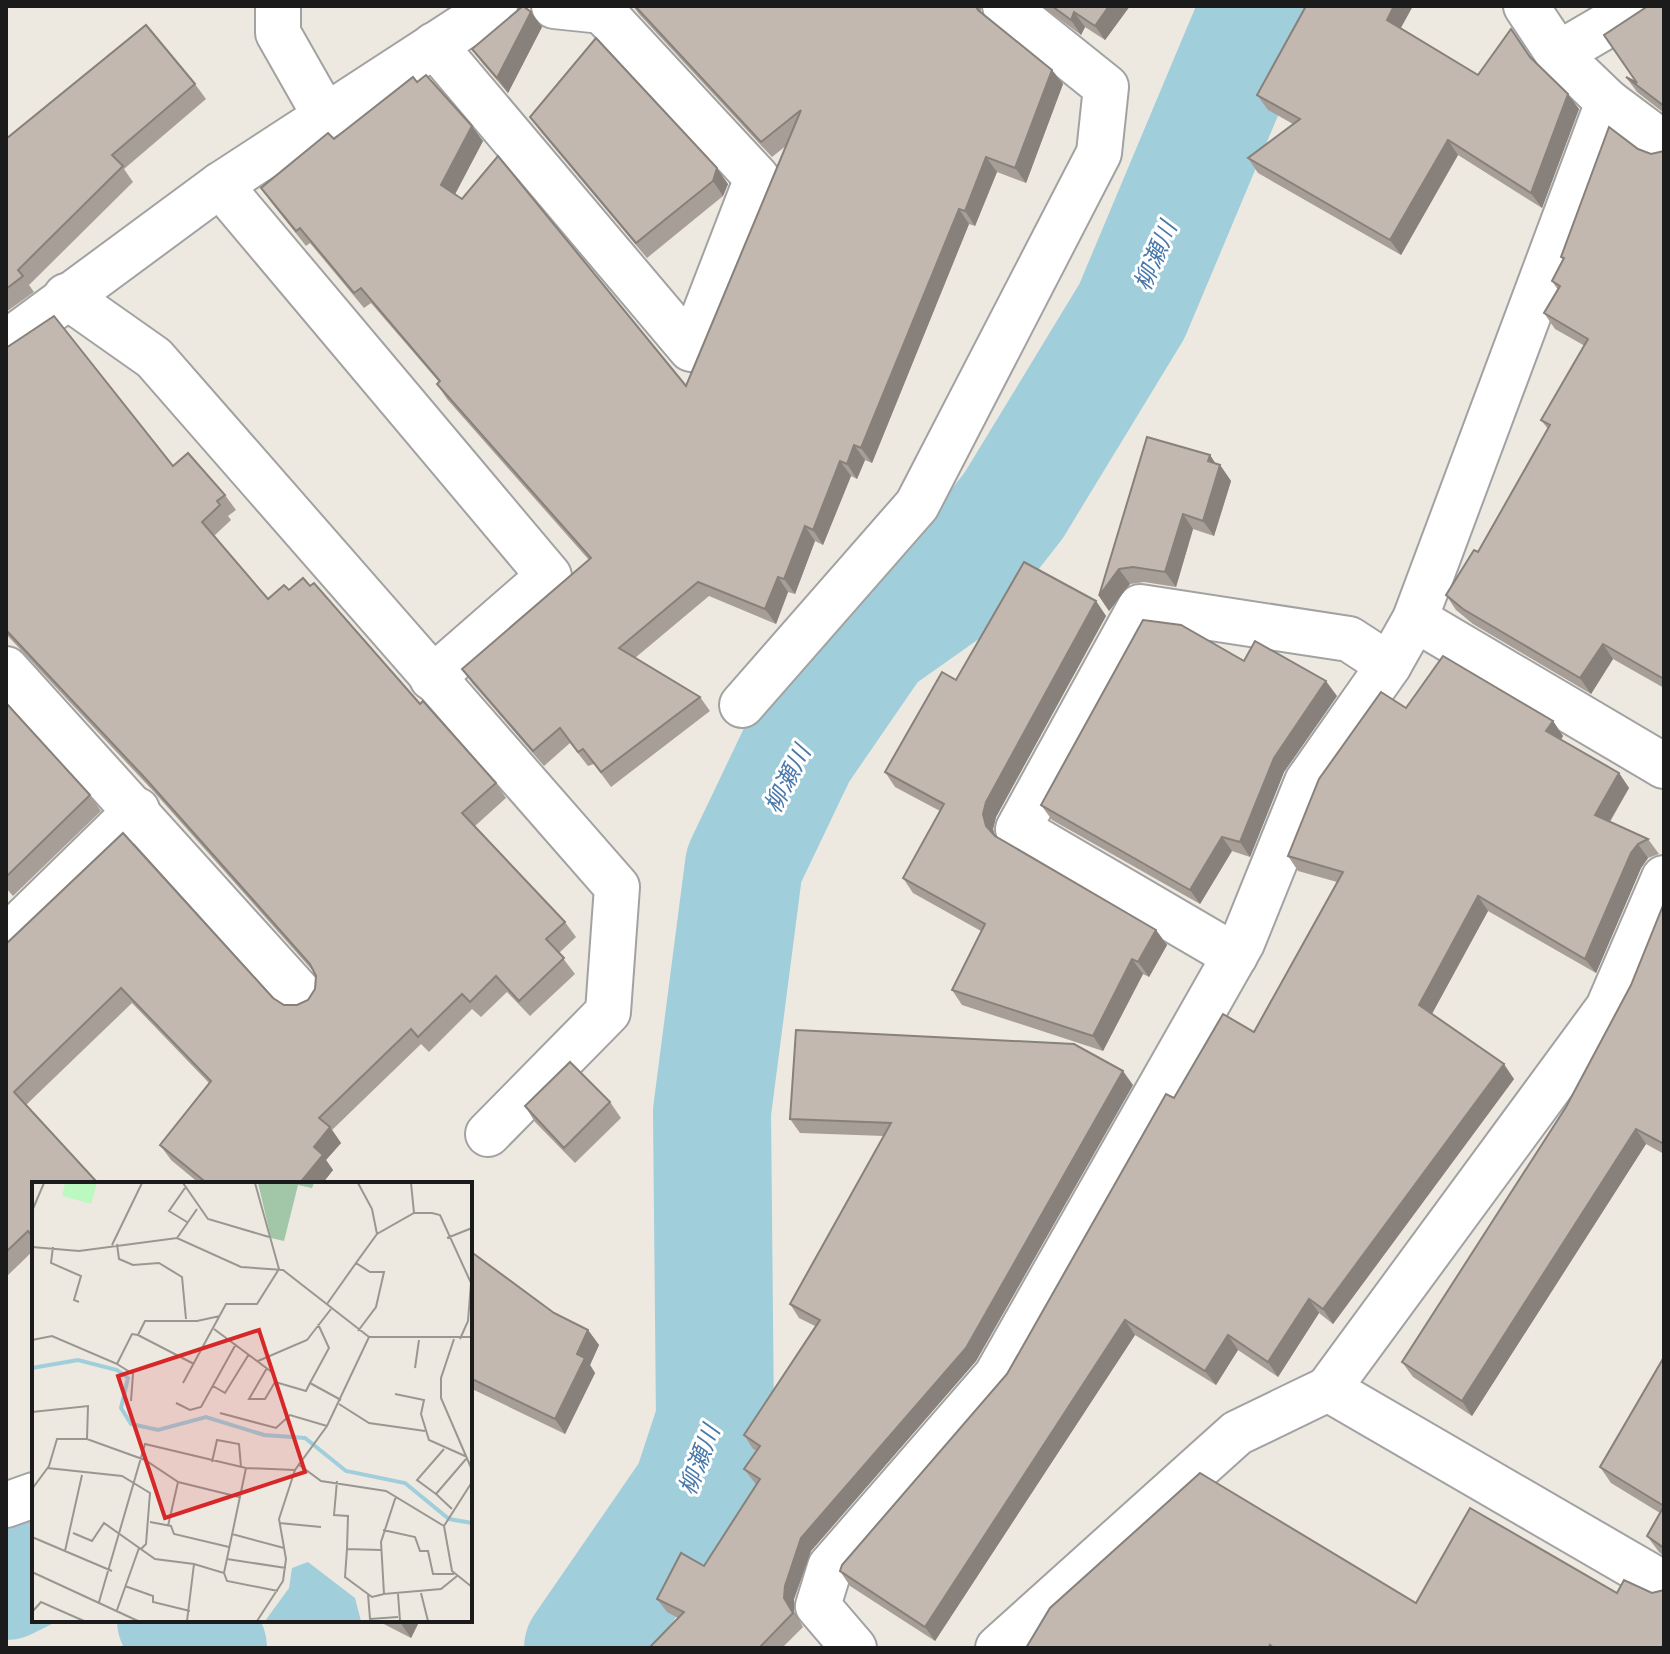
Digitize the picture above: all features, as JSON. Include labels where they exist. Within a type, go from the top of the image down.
[{"type":"street","points":[[278,6],[278,33],[324,114]]},
{"type":"street","points":[[6,343],[220,185],[324,114],[495,6]]},
{"type":"street","points":[[434,45],[691,349],[757,178],[604,9],[554,6]]},
{"type":"street","points":[[742,705],[917,505],[1099,153],[1106,87],[1005,6]]},
{"type":"street","points":[[1526,6],[1558,54],[1608,102],[1664,144]]},
{"type":"street","points":[[1558,54],[1640,6]]},
{"type":"street","points":[[854,1648],[818,1606],[830,1567],[996,1376],[1235,956],[1307,782],[1389,665],[1415,619],[1608,102]]},
{"type":"street","points":[[220,185],[549,576],[432,678]]},
{"type":"street","points":[[66,296],[154,358],[617,887],[608,1012],[488,1134]]},
{"type":"street","points":[[1235,956],[1018,829],[1140,607],[1349,639],[1389,665]]},
{"type":"street","points":[[1415,619],[1664,766]]},
{"type":"street","points":[[6,669],[137,810],[302,996]]},
{"type":"street","points":[[6,938],[137,810]]},
{"type":"street","points":[[998,1648],[1237,1433],[1328,1389],[1608,1008],[1664,878]]},
{"type":"street","points":[[1328,1389],[1664,1584]]},
{"type":"street","points":[[6,1505],[32,1496]]},
{"type":"building","points":[[523,6],[531,12],[497,78],[472,49]]},
{"type":"building","points":[[635,6],[976,6],[1052,70],[1015,168],[986,157],[965,211],[959,209],[861,448],[854,445],[847,464],[840,461],[813,530],[805,526],[784,579],[778,577],[765,609],[698,582],[619,648],[700,697],[601,772],[583,749],[578,752],[560,728],[533,751],[462,669],[591,558],[437,384],[440,381],[361,288],[354,293],[300,228],[296,231],[261,188],[328,133],[334,139],[413,77],[417,82],[426,75],[472,126],[441,185],[462,199],[498,156],[686,386],[801,110],[761,142]]},
{"type":"building","points":[[1052,6],[1109,6],[1095,26],[1074,12],[1071,20]]},
{"type":"building","points":[[1306,6],[1394,6],[1387,20],[1478,75],[1511,29],[1530,57],[1568,94],[1531,193],[1448,140],[1390,240],[1248,158],[1300,119],[1257,95]]},
{"type":"building","points":[[1648,6],[1664,6],[1664,106],[1626,77],[1637,83],[1604,35]]},
{"type":"building","points":[[146,25],[195,84],[112,155],[123,166],[18,270],[23,276],[6,289],[6,139]]},
{"type":"building","points":[[596,38],[717,168],[713,181],[636,243],[530,117]]},
{"type":"building","points":[[1609,127],[1638,149],[1651,154],[1664,151],[1664,679],[1603,644],[1580,678],[1463,609],[1446,595],[1474,550],[1478,552],[1550,425],[1541,420],[1588,339],[1544,313],[1560,286],[1552,281],[1564,258],[1561,257]]},
{"type":"building","points":[[54,316],[173,466],[188,453],[225,495],[217,501],[220,505],[202,522],[268,599],[284,585],[289,590],[303,578],[310,586],[314,583],[420,704],[423,701],[496,783],[462,813],[565,922],[546,939],[564,958],[519,1001],[496,976],[470,1002],[462,994],[418,1037],[411,1029],[319,1118],[330,1127],[314,1147],[323,1155],[301,1182],[206,1182],[160,1145],[211,1081],[121,988],[14,1092],[95,1180],[32,1182],[32,1236],[28,1231],[6,1252],[6,944],[123,833],[273,998],[284,1005],[297,1005],[308,1000],[315,989],[316,976],[310,964],[145,778],[6,630],[6,348]]},
{"type":"building","points":[[1147,437],[1210,455],[1208,461],[1220,465],[1203,521],[1183,514],[1165,572],[1133,567],[1119,569],[1099,596]]},
{"type":"building","points":[[1024,562],[1096,601],[986,802],[983,814],[986,826],[995,836],[1156,930],[1138,962],[1132,959],[1093,1036],[952,990],[985,924],[903,878],[944,804],[885,772],[942,672],[956,680]]},
{"type":"building","points":[[1143,620],[1181,625],[1244,661],[1255,641],[1326,681],[1274,758],[1240,842],[1222,837],[1190,890],[1041,805]]},
{"type":"building","points":[[1443,656],[1553,721],[1546,731],[1619,773],[1595,815],[1648,839],[1638,844],[1631,853],[1585,959],[1478,896],[1419,1005],[1504,1064],[1323,1309],[1309,1299],[1268,1362],[1228,1335],[1205,1371],[1125,1320],[925,1627],[840,1571],[842,1565],[1007,1374],[1166,1094],[1174,1098],[1223,1014],[1254,1032],[1343,872],[1288,856],[1319,779],[1381,692],[1406,708]]},
{"type":"building","points":[[6,703],[90,795],[6,877]]},
{"type":"building","points":[[1664,903],[1664,1144],[1636,1129],[1462,1401],[1402,1362],[1566,1107],[1631,985]]},
{"type":"building","points":[[796,1030],[1074,1044],[1123,1071],[966,1348],[801,1538],[785,1586],[784,1598],[793,1613],[759,1648],[649,1648],[684,1612],[657,1599],[681,1553],[704,1566],[760,1479],[744,1469],[760,1446],[744,1435],[820,1320],[790,1304],[891,1123],[790,1119]]},
{"type":"building","points":[[570,1062],[610,1102],[564,1148],[525,1106]]},
{"type":"building","points":[[472,1252],[554,1313],[588,1330],[577,1354],[585,1358],[555,1419],[472,1379]]},
{"type":"building","points":[[1664,1357],[1664,1506],[1600,1467]]},
{"type":"building","points":[[1200,1473],[1416,1603],[1470,1508],[1617,1593],[1624,1580],[1652,1593],[1664,1590],[1664,1648],[1274,1648],[1270,1645],[1268,1648],[1026,1648],[1050,1608]]},
{"type":"building","points":[[1664,1506],[1664,1548],[1647,1536]]},
{"type":"waterway","name":"柳瀬川","points":[[583,1648],[692,1490],[715,1420],[712,1112],[744,865],[798,752],[875,640],[950,587],[1014,505],[1132,311],[1260,6]]},
{"type":"waterway","name":"柳瀬川","points":[[6,1581],[32,1568]]},
{"type":"waterway","name":"柳瀬川","points":[[178,1622],[208,1648]]}]
